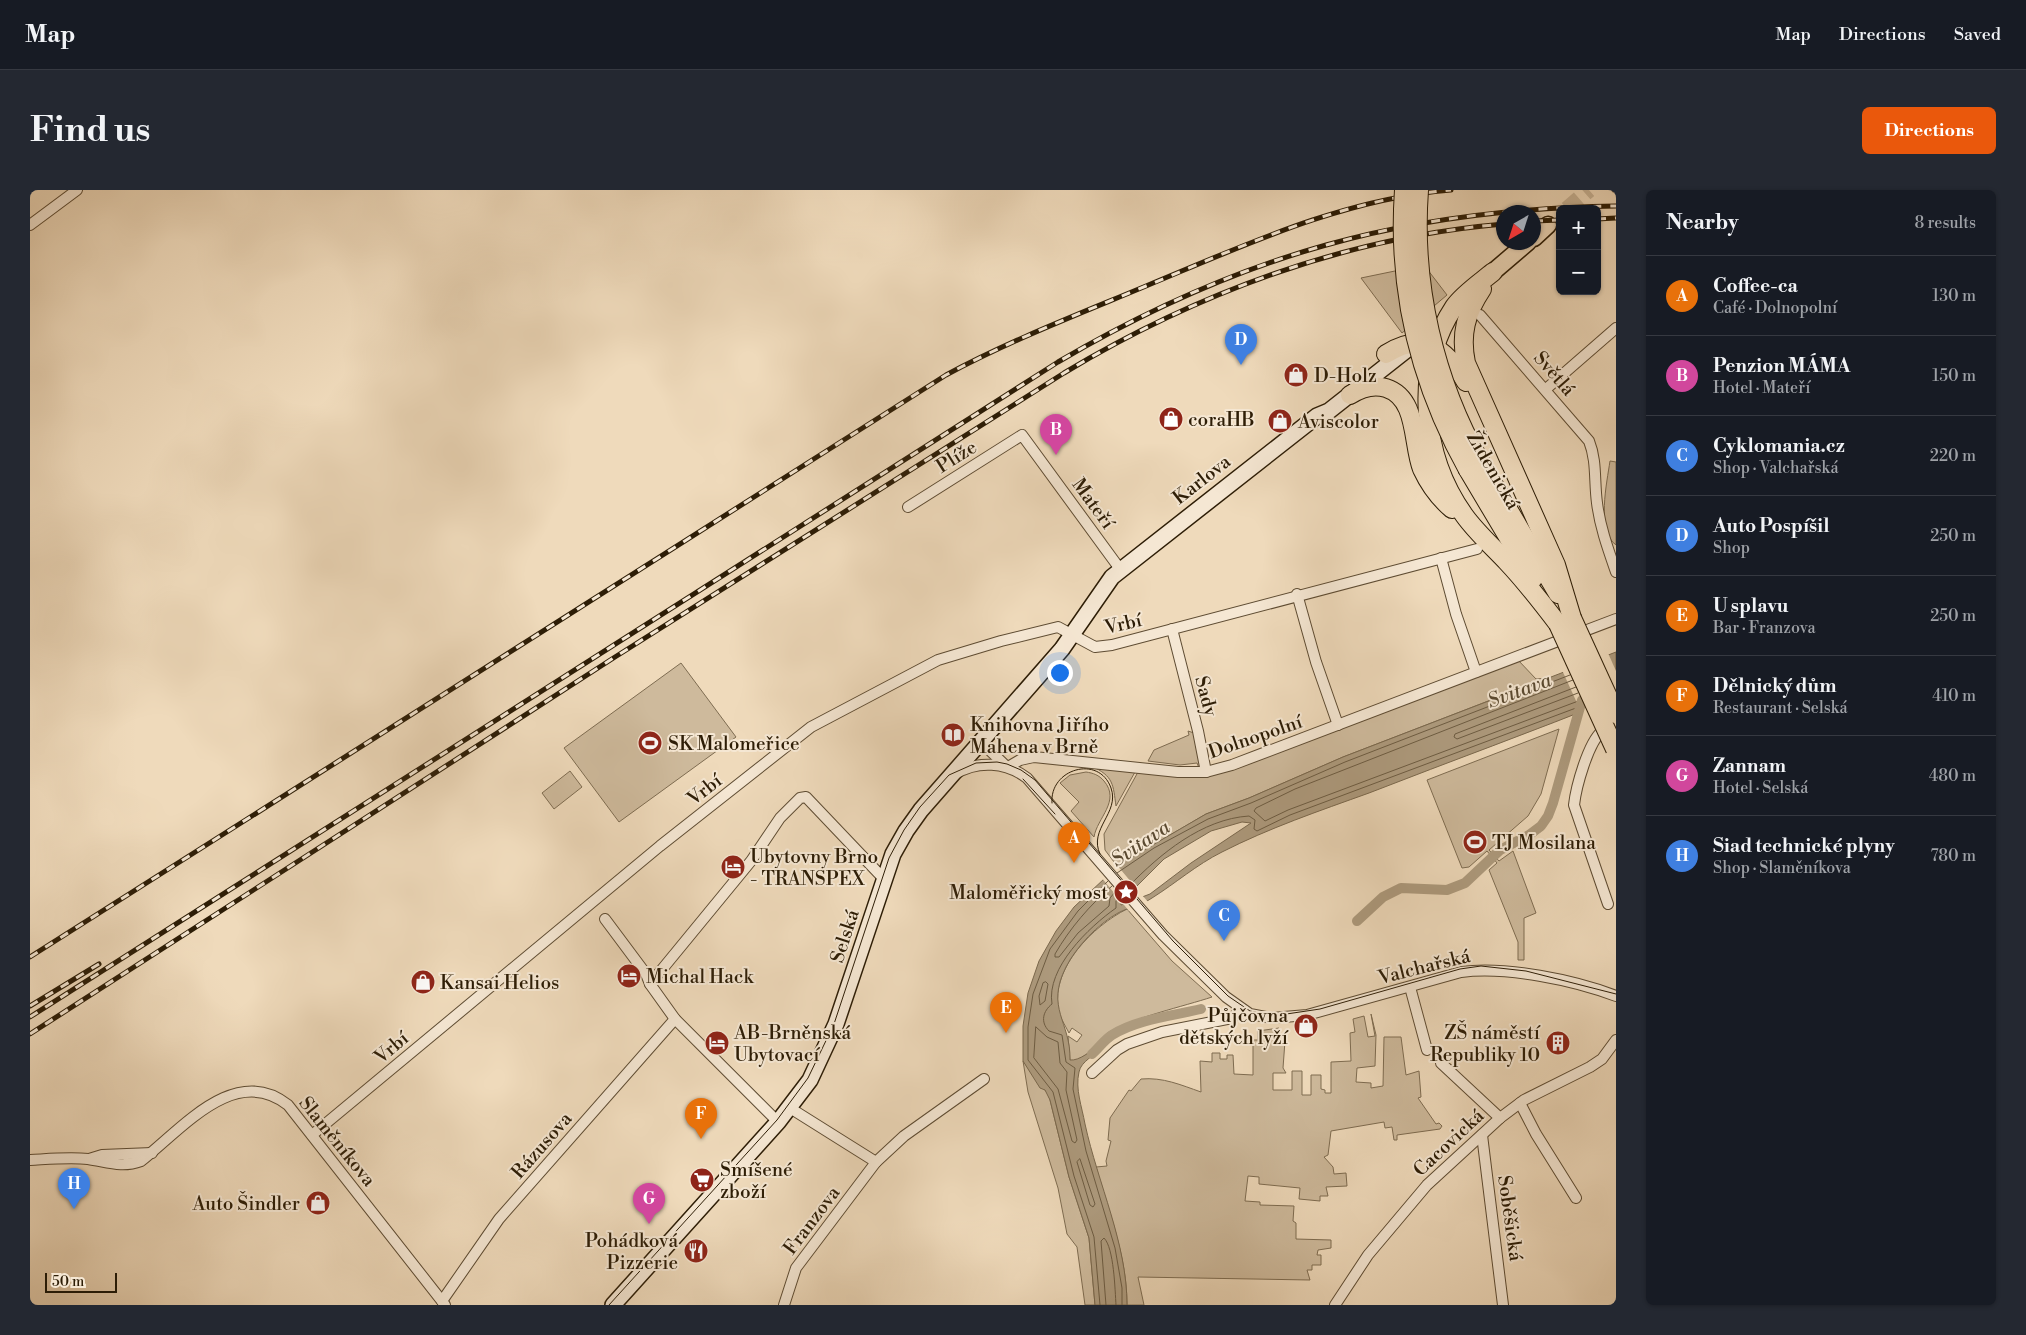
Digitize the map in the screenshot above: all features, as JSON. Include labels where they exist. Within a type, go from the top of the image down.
[{"type":"highway","name":"Židenická","points":[[1404,190],[1403,251],[1414,333],[1436,405],[1475,466],[1565,621],[1616,714]]},
{"type":"highway","name":"Židenická","points":[[1419,190],[1418,248],[1422,290],[1429,328],[1449,397],[1475,466]]},
{"type":"highway","name":"Karlova","points":[[1455,305],[1493,272]]},
{"type":"highway","points":[[1493,272],[1471,307],[1463,338],[1468,371],[1556,565],[1565,621]]},
{"type":"highway","points":[[1455,305],[1436,347],[1427,401],[1431,440],[1438,466],[1450,492],[1478,541]]},
{"type":"highway","points":[[1386,354],[1400,347],[1414,344],[1436,347],[1454,363],[1492,422]]},
{"type":"highway","points":[[1350,395],[1363,388],[1375,386],[1390,390],[1400,396],[1407,407],[1417,454],[1427,478],[1444,502],[1478,541],[1526,583],[1565,621]]},
{"type":"highway","name":"Židenická","points":[[1565,621],[1616,750]]},
{"type":"main road","points":[[1541,232],[1548,226]]},
{"type":"main road","name":"Karlova","points":[[1493,272],[1519,250]]},
{"type":"main road","name":"Karlova","points":[[1116,573],[1317,416],[1329,411],[1350,395],[1437,326],[1455,305]]},
{"type":"main road","name":"Karlova","points":[[1317,416],[1323,404],[1431,319],[1455,305]]},
{"type":"main road","name":"Selská","points":[[613,1305],[778,1122],[795,1111],[829,1042],[893,854],[906,831],[939,788],[1073,634],[1116,573]]},
{"type":"street","points":[[30,225],[77,190]]},
{"type":"street","name":"Světlá","points":[[1480,315],[1585,434],[1595,460],[1597,502],[1602,532],[1616,572]]},
{"type":"street","points":[[1546,389],[1616,328]]},
{"type":"street","name":"Mateří","points":[[1022,435],[1116,573]]},
{"type":"street","name":"Plíže","points":[[908,507],[1022,435]]},
{"type":"street","name":"Vrbí","points":[[312,1135],[598,897],[684,827],[818,723],[947,657],[1058,627],[1095,647],[1112,645],[1297,594],[1441,558],[1478,541]]},
{"type":"street","points":[[1441,558],[1456,614],[1476,672]]},
{"type":"street","points":[[1297,594],[1316,662],[1338,725]]},
{"type":"street","name":"Dolnopolní","points":[[950,777],[964,770],[982,765],[1008,767],[1020,760],[1034,757],[1178,772],[1206,772],[1232,765],[1616,619]]},
{"type":"street","name":"Sady","points":[[1172,629],[1198,731],[1206,772]]},
{"type":"street","points":[[1602,732],[1593,742],[1574,805],[1608,904]]},
{"type":"street","name":"Dolnopolní","points":[[980,741],[1008,767],[1022,774],[1033,784],[1147,917]]},
{"type":"street","points":[[650,984],[751,861],[780,818],[800,798],[806,797],[884,879]]},
{"type":"street","name":"Valchařská","points":[[1147,917],[1180,953],[1242,1010],[1260,1017],[1288,1018],[1350,1004],[1461,972],[1481,969],[1526,973],[1616,996]]},
{"type":"street","points":[[605,919],[646,974],[650,984],[675,1019],[778,1122]]},
{"type":"street","points":[[1410,987],[1426,1050]]},
{"type":"street","points":[[1092,1073],[1117,1050],[1127,1044],[1162,1032],[1232,1018],[1242,1010]]},
{"type":"street","name":"Rázusova","points":[[444,1303],[499,1219],[675,1019]]},
{"type":"street","name":"Cacovická","points":[[1336,1305],[1368,1254],[1427,1185],[1500,1118],[1520,1103],[1590,1067],[1602,1058],[1616,1040]]},
{"type":"street","points":[[1441,1063],[1500,1118]]},
{"type":"street","name":"Franzova","points":[[784,1305],[796,1268],[876,1162],[904,1136],[984,1079]]},
{"type":"street","name":"Slaměníkova","points":[[30,1160],[89,1159],[102,1155],[152,1153],[212,1104],[229,1094],[242,1091],[256,1091],[279,1098],[288,1105],[444,1303]]},
{"type":"street","points":[[1520,1103],[1536,1134],[1576,1198]]},
{"type":"street","points":[[795,1111],[876,1162]]},
{"type":"street","name":"Soběšická","points":[[1482,1135],[1504,1305]]},
{"type":"shaded area","points":[[1424,265],[1447,295],[1402,333],[1361,278]]},
{"type":"shaded area","points":[[1610,461],[1616,462],[1616,545],[1606,529],[1604,506]]},
{"type":"shaded area","points":[[1518,660],[1536,679],[1548,678],[1343,757],[1249,798],[1206,814],[1117,866],[1105,850],[1104,834],[1138,772],[1186,777],[1206,776]]},
{"type":"shaded area","name":"SK Malomeřice","points":[[681,663],[736,737],[619,822],[564,748]]},
{"type":"shaded area","name":"TJ Mosilana","points":[[1559,729],[1541,794],[1528,816],[1489,850],[1499,861],[1513,851],[1536,913],[1524,918],[1524,960],[1518,960],[1518,942],[1489,870],[1497,863],[1487,851],[1469,867],[1462,868],[1427,780]]},
{"type":"shaded area","points":[[1188,731],[1194,733],[1199,768],[1197,763],[1180,765],[1148,761],[1154,750],[1189,735]]},
{"type":"shaded area","points":[[1091,766],[1135,772],[1116,806],[1111,782],[1099,770]]},
{"type":"shaded area","points":[[570,771],[582,787],[554,809],[542,793]]},
{"type":"shaded area","points":[[1086,772],[1096,775],[1104,781],[1109,788],[1110,796],[1094,837],[1071,811],[1079,802],[1060,783],[1070,775]]},
{"type":"shaded area","points":[[1127,909],[1172,961],[1212,997],[1145,1017],[1119,1027],[1109,1032],[1082,1058],[1070,1061],[1068,1036],[1077,1042],[1082,1035],[1072,1028],[1069,1033],[1060,1014],[1058,993],[1061,978],[1068,963],[1089,937],[1114,916]]},
{"type":"shaded area","points":[[1371,1014],[1376,1035],[1375,1066],[1357,1068],[1356,1082],[1371,1083],[1371,1088],[1383,1086],[1384,1037],[1401,1037],[1406,1075],[1419,1071],[1421,1097],[1418,1098],[1436,1124],[1439,1123],[1442,1126],[1440,1129],[1397,1135],[1397,1140],[1394,1140],[1392,1127],[1385,1128],[1384,1122],[1331,1131],[1328,1155],[1324,1157],[1333,1167],[1334,1174],[1346,1173],[1347,1186],[1326,1187],[1328,1196],[1320,1196],[1320,1201],[1299,1199],[1300,1188],[1259,1184],[1259,1177],[1248,1176],[1245,1201],[1260,1202],[1260,1205],[1294,1206],[1293,1221],[1296,1223],[1296,1239],[1331,1240],[1331,1248],[1318,1250],[1317,1255],[1321,1255],[1321,1265],[1312,1265],[1312,1270],[1307,1270],[1310,1280],[1138,1277],[1144,1305],[1127,1305],[1121,1252],[1096,1167],[1107,1166],[1106,1161],[1111,1141],[1108,1140],[1110,1118],[1129,1090],[1131,1091],[1141,1079],[1157,1079],[1201,1092],[1200,1061],[1212,1062],[1212,1053],[1220,1053],[1220,1059],[1227,1059],[1227,1055],[1233,1055],[1234,1074],[1253,1075],[1253,1040],[1258,1040],[1258,1031],[1279,1028],[1279,1041],[1285,1041],[1283,1068],[1286,1073],[1273,1073],[1273,1090],[1292,1090],[1292,1071],[1302,1071],[1302,1095],[1311,1095],[1311,1075],[1321,1075],[1321,1089],[1325,1090],[1325,1093],[1331,1093],[1331,1062],[1351,1061],[1350,1033],[1355,1032],[1353,1019],[1364,1016],[1368,1037],[1375,1036]]},
{"type":"shaded area","points":[[1023,1061],[1048,1094],[1050,1100],[1069,1177],[1089,1238],[1095,1305],[1085,1305],[1077,1247],[1067,1234],[1058,1188],[1028,1092]]},
{"type":"water","name":"Svitava","points":[[1616,652],[1616,698],[1294,820],[1240,843],[1203,863],[1148,900],[1110,918],[1095,930],[1070,959],[1060,981],[1058,1004],[1067,1035],[1070,1060],[1085,1055],[1098,1044],[1101,1047],[1080,1068],[1078,1091],[1085,1124],[1117,1236],[1126,1282],[1127,1305],[1095,1305],[1089,1238],[1069,1177],[1050,1100],[1045,1090],[1040,1088],[1023,1061],[1023,1026],[1028,993],[1039,961],[1056,931],[1074,907],[1120,864],[1206,814],[1249,798],[1343,757]],"holes":[[[1242,822],[1251,823],[1191,863],[1150,894],[1121,905],[1121,902],[1164,859],[1211,831]]]},
{"type":"pier","points":[[1608,653],[1616,671],[1616,701],[1582,714],[1562,670]]},
{"type":"pier","name":"Maloměřický most","points":[[1116,864],[1137,889],[1125,902],[1142,895],[1149,903],[1129,911],[1101,877]]},
{"type":"waterway","points":[[1357,921],[1383,897],[1401,888],[1447,890],[1465,883],[1500,850],[1529,835],[1541,826],[1548,816],[1553,803],[1582,700]]},
{"type":"waterway","points":[[1092,1054],[1109,1037],[1133,1025],[1201,1009]]},
{"type":"tunnel","points":[[1572,205],[1589,190]]},
{"type":"tram line","points":[[609,1305],[777,1120],[808,1078],[834,1024],[889,858],[904,830],[920,807],[949,775],[976,763],[997,762],[1007,764],[1021,770],[1035,780],[1173,941],[1228,996],[1250,1011],[1273,1016],[1320,1009],[1460,969],[1481,966],[1526,971],[1616,994]]},
{"type":"tram line","points":[[1052,803],[1053,791],[1066,774],[1086,769],[1096,771],[1105,777],[1113,797],[1098,837],[1097,845],[1100,854]]},
{"type":"tram line","points":[[1023,779],[1055,814]]},
{"type":"railway","points":[[30,957],[946,375],[995,350],[1045,328],[1295,226],[1372,203],[1411,195],[1451,190]]},
{"type":"railway","points":[[30,1017],[1058,362],[1126,325],[1192,293],[1259,266],[1326,245],[1395,228],[1465,217],[1539,209],[1616,206]]},
{"type":"railway","points":[[1601,219],[1616,218]]},
{"type":"railway","points":[[1541,221],[1556,220]]},
{"type":"railway","points":[[30,1034],[615,657],[1064,373],[1115,344],[1220,294],[1275,273],[1331,256],[1388,242],[1445,231],[1496,225]]},
{"type":"railway","points":[[30,1006],[99,964]]},
{"type":"place","name":"Auto Pospíšil","points":[[1241,365]]},
{"type":"place","name":"D-Holz","points":[[1296,375]]},
{"type":"place","name":"coraHB","points":[[1171,419]]},
{"type":"place","name":"Aviscolor","points":[[1280,421]]},
{"type":"place","name":"Penzion MÁMA","points":[[1056,455]]},
{"type":"place","name":"Knihovna Jiřího Mahena v Brně","points":[[953,735]]},
{"type":"place","name":"SK Malomeřice","points":[[650,743]]},
{"type":"place","name":"TJ Mosilana","points":[[1475,842]]},
{"type":"place","name":"Coffee-ca","points":[[1074,863]]},
{"type":"place","name":"Ubytovny Brno - TRANSPEX","points":[[733,867]]},
{"type":"place","name":"Maloměřický most","points":[[1126,892]]},
{"type":"place","name":"Cyklomania.cz","points":[[1224,941]]},
{"type":"place","name":"Michal Hack","points":[[629,976]]},
{"type":"place","name":"Kansai Helios","points":[[423,982]]},
{"type":"place","name":"Půjčovna dětských lyží","points":[[1306,1026]]},
{"type":"place","name":"U splavu","points":[[1006,1033]]},
{"type":"place","name":"AB-Brněnská Ubytovací","points":[[717,1043]]},
{"type":"place","name":"ZŠ náměstí Republiky 10","points":[[1558,1043]]},
{"type":"place","name":"Dělnický dům","points":[[701,1139]]},
{"type":"place","name":"Smíšené zboží","points":[[702,1180]]},
{"type":"place","name":"Auto Šindler","points":[[318,1203]]},
{"type":"place","name":"Siad technické plyny","points":[[74,1209]]},
{"type":"place","name":"Zannam","points":[[649,1224]]},
{"type":"place","name":"Pohádková Pizzerie","points":[[696,1251]]}]
